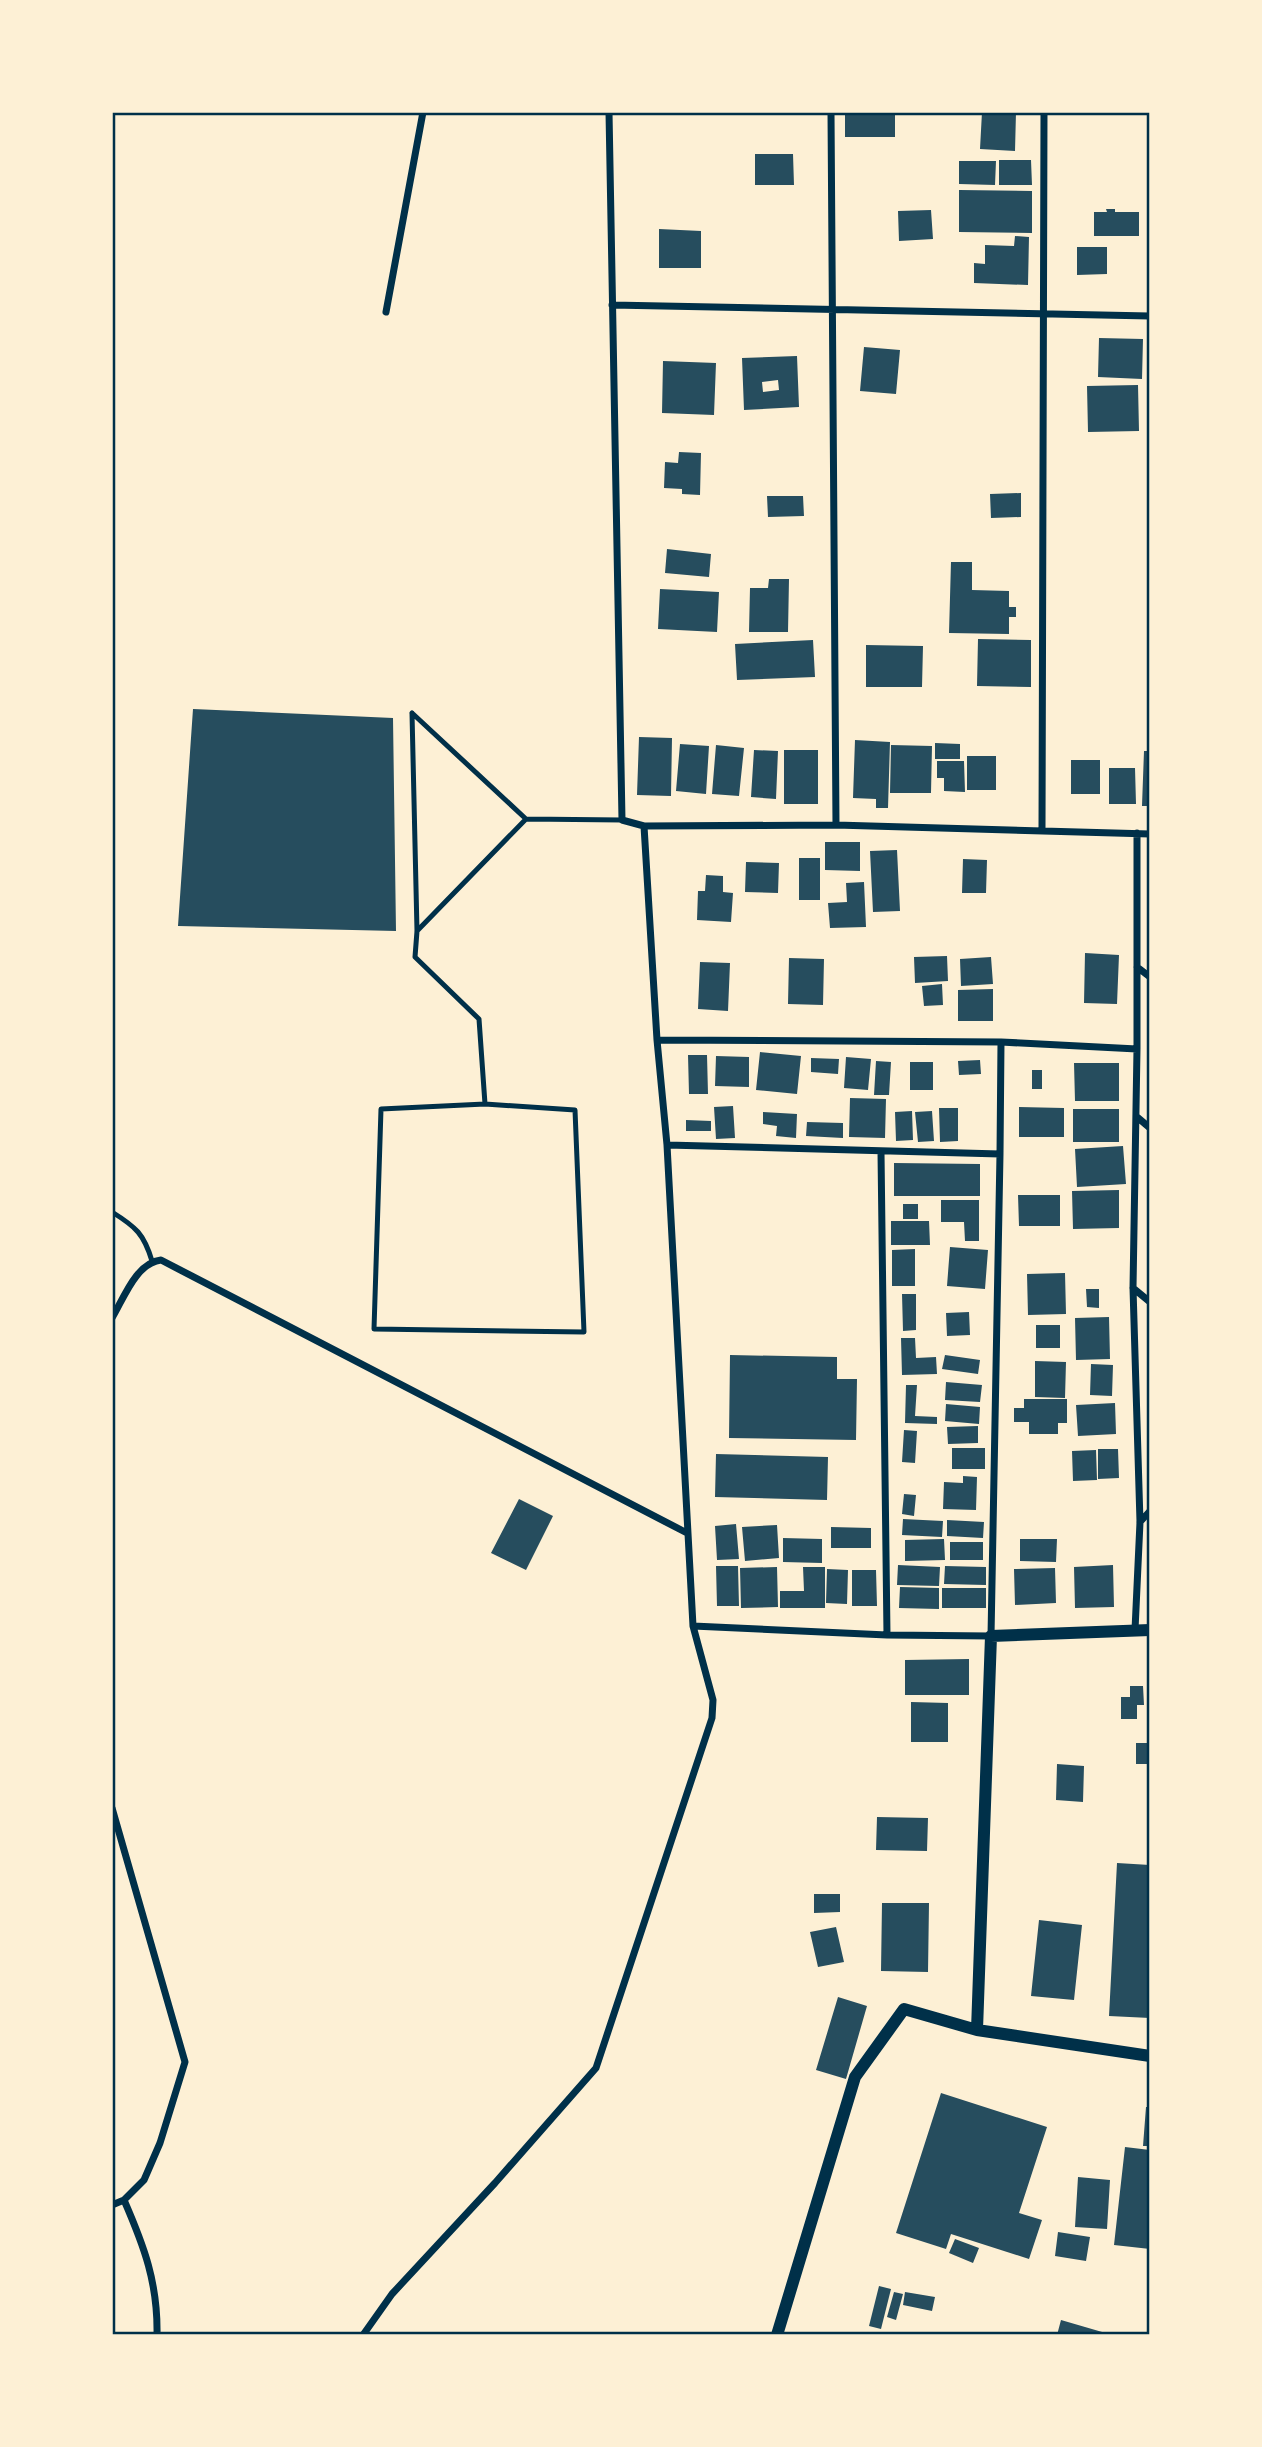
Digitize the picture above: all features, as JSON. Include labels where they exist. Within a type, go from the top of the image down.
[{"type":"street","points":[[386,312],[423,112]]},
{"type":"street","points":[[609,112],[622,820],[644,826],[836,825],[1150,834]]},
{"type":"street","points":[[831,112],[836,825]]},
{"type":"street","points":[[1042,831],[1044,112]]},
{"type":"street","points":[[612,304],[1150,316]]},
{"type":"street","points":[[363,2335],[392,2294],[596,2068],[712,1718],[713,1700],[692,1626],[667,1145],[657,1040],[644,826]]},
{"type":"street","points":[[1135,1630],[1140,1522],[1133,1288],[1137,1117],[1137,833]]},
{"type":"street","points":[[1137,967],[1150,977]]},
{"type":"street","points":[[657,1040],[1001,1042],[1136,1049]]},
{"type":"street","points":[[977,2030],[991,1636],[1001,1042]]},
{"type":"street","points":[[1137,1117],[1150,1128]]},
{"type":"street","points":[[667,1145],[1000,1154]]},
{"type":"street","points":[[881,1152],[887,1635]]},
{"type":"street","points":[[112,1318],[141,1269],[152,1261],[160,1260],[687,1533]]},
{"type":"street","points":[[1133,1288],[1150,1302]]},
{"type":"street","points":[[1140,1522],[1150,1511]]},
{"type":"street","points":[[692,1626],[887,1635],[991,1636],[1150,1630]]},
{"type":"street","points":[[112,1808],[185,2062],[160,2143],[144,2180],[124,2200],[112,2205]]},
{"type":"street","points":[[776,2335],[855,2077],[904,2009],[977,2030],[1150,2056]]},
{"type":"street","points":[[124,2200],[145,2250],[153,2283],[157,2335]]},
{"type":"lane","points":[[485,1104],[479,1019],[415,957],[412,713],[526,819],[622,820]]},
{"type":"lane","points":[[416,931],[526,819]]},
{"type":"lane","points":[[485,1104],[575,1110],[584,1332],[374,1329],[381,1109],[485,1104]]},
{"type":"lane","points":[[112,1212],[132,1224],[143,1236],[152,1261]]},
{"type":"building","points":[[845,112],[895,112],[895,137],[845,137]]},
{"type":"building","points":[[982,112],[1016,112],[1015,151],[980,149]]},
{"type":"building","points":[[755,154],[793,154],[794,185],[755,185]]},
{"type":"building","points":[[999,160],[1031,160],[1032,185],[999,185]]},
{"type":"building","points":[[959,161],[996,161],[995,185],[959,184]]},
{"type":"building","points":[[959,190],[1032,191],[1032,233],[959,232]]},
{"type":"building","points":[[1106,209],[1115,209],[1115,212],[1139,212],[1139,236],[1094,236],[1094,212],[1107,212]]},
{"type":"building","points":[[931,210],[933,239],[899,241],[898,211]]},
{"type":"building","points":[[659,229],[701,231],[701,268],[659,268]]},
{"type":"building","points":[[1015,236],[1029,237],[1028,285],[974,283],[974,263],[985,264],[985,245],[1014,246]]},
{"type":"building","points":[[1077,247],[1107,247],[1107,274],[1077,275]]},
{"type":"building","points":[[1099,338],[1143,339],[1142,379],[1098,377]]},
{"type":"building","points":[[864,347],[900,350],[896,394],[860,391]]},
{"type":"building","points":[[797,356],[799,407],[744,410],[742,358]],"holes":[[[778,380],[779,390],[763,392],[762,382]]]},
{"type":"building","points":[[663,361],[716,363],[714,415],[662,413]]},
{"type":"building","points":[[1138,385],[1139,431],[1088,432],[1087,386]]},
{"type":"building","points":[[679,452],[701,453],[700,495],[682,494],[682,489],[664,488],[665,462],[678,463]]},
{"type":"building","points":[[1021,493],[1021,517],[991,518],[990,494]]},
{"type":"building","points":[[767,496],[803,496],[804,516],[768,517]]},
{"type":"building","points":[[667,549],[711,554],[709,577],[665,573]]},
{"type":"building","points":[[951,562],[972,562],[972,590],[1009,591],[1009,607],[1016,607],[1016,617],[1009,617],[1009,634],[949,633]]},
{"type":"building","points":[[769,579],[789,579],[788,632],[749,632],[750,588],[768,588]]},
{"type":"building","points":[[660,589],[719,592],[717,632],[658,629]]},
{"type":"building","points":[[978,639],[1031,640],[1031,687],[977,686]]},
{"type":"building","points":[[813,640],[815,677],[737,680],[735,644]]},
{"type":"building","points":[[866,645],[923,646],[922,687],[866,687]]},
{"type":"building","points":[[193,709],[393,718],[396,931],[178,926]]},
{"type":"building","points":[[639,737],[672,738],[671,796],[637,795]]},
{"type":"building","points":[[855,740],[890,742],[888,808],[876,808],[876,799],[853,798]]},
{"type":"building","points":[[935,743],[960,744],[960,759],[935,759]]},
{"type":"building","points":[[680,744],[709,746],[706,794],[676,791]]},
{"type":"building","points":[[716,745],[744,748],[739,796],[712,794]]},
{"type":"building","points":[[891,745],[932,746],[931,793],[890,793]]},
{"type":"building","points":[[754,750],[778,751],[776,799],[751,797]]},
{"type":"building","points":[[784,750],[818,750],[818,804],[784,804]]},
{"type":"building","points":[[1144,751],[1150,751],[1150,806],[1142,806]]},
{"type":"building","points":[[967,756],[996,756],[996,790],[967,790]]},
{"type":"building","points":[[1071,760],[1100,760],[1100,794],[1071,794]]},
{"type":"building","points":[[937,761],[964,761],[965,792],[944,791],[944,778],[937,778]]},
{"type":"building","points":[[1109,768],[1135,768],[1136,804],[1109,804]]},
{"type":"building","points":[[825,842],[860,842],[860,871],[825,870]]},
{"type":"building","points":[[897,850],[900,911],[873,912],[870,851]]},
{"type":"building","points":[[799,858],[820,858],[820,900],[799,900]]},
{"type":"building","points":[[963,859],[987,860],[986,893],[962,893]]},
{"type":"building","points":[[746,862],[779,863],[778,893],[745,892]]},
{"type":"building","points":[[706,875],[723,876],[723,892],[733,893],[731,922],[697,920],[698,891],[705,891]]},
{"type":"building","points":[[864,882],[866,927],[830,928],[828,903],[847,902],[846,883]]},
{"type":"building","points":[[1085,953],[1119,955],[1117,1004],[1084,1003]]},
{"type":"building","points":[[947,956],[948,981],[915,983],[914,957]]},
{"type":"building","points":[[991,957],[993,984],[961,986],[960,959]]},
{"type":"building","points":[[789,958],[824,959],[823,1005],[788,1004]]},
{"type":"building","points":[[700,962],[730,963],[728,1011],[698,1009]]},
{"type":"building","points":[[942,984],[943,1005],[924,1006],[922,986]]},
{"type":"building","points":[[993,989],[993,1021],[958,1021],[958,990]]},
{"type":"building","points":[[760,1052],[801,1056],[797,1094],[756,1090]]},
{"type":"building","points":[[688,1055],[707,1055],[708,1094],[689,1094]]},
{"type":"building","points":[[716,1056],[749,1057],[749,1087],[715,1086]]},
{"type":"building","points":[[846,1057],[871,1059],[868,1090],[844,1088]]},
{"type":"building","points":[[811,1058],[839,1059],[838,1074],[811,1072]]},
{"type":"building","points":[[980,1060],[981,1074],[959,1075],[958,1061]]},
{"type":"building","points":[[876,1061],[891,1062],[889,1095],[874,1095]]},
{"type":"building","points":[[910,1062],[933,1062],[933,1090],[910,1090]]},
{"type":"building","points":[[1074,1063],[1119,1063],[1119,1101],[1075,1101]]},
{"type":"building","points":[[1032,1070],[1042,1070],[1042,1089],[1032,1089]]},
{"type":"building","points":[[850,1098],[886,1099],[885,1138],[849,1137]]},
{"type":"building","points":[[733,1106],[735,1138],[716,1139],[714,1107]]},
{"type":"building","points":[[1019,1107],[1064,1108],[1064,1137],[1019,1137]]},
{"type":"building","points":[[939,1108],[958,1108],[958,1141],[940,1142]]},
{"type":"building","points":[[1073,1109],[1119,1109],[1119,1142],[1073,1142]]},
{"type":"building","points":[[912,1111],[913,1140],[896,1141],[895,1112]]},
{"type":"building","points":[[932,1111],[934,1141],[918,1142],[915,1112]]},
{"type":"building","points":[[763,1112],[797,1114],[796,1138],[776,1136],[777,1126],[763,1124]]},
{"type":"building","points":[[686,1120],[711,1121],[711,1131],[686,1131]]},
{"type":"building","points":[[807,1122],[843,1123],[843,1138],[806,1136]]},
{"type":"building","points":[[1123,1146],[1126,1184],[1077,1187],[1075,1149]]},
{"type":"building","points":[[894,1163],[980,1164],[980,1196],[894,1196]]},
{"type":"building","points":[[1119,1190],[1119,1228],[1073,1229],[1072,1191]]},
{"type":"building","points":[[1018,1195],[1060,1195],[1060,1226],[1019,1226]]},
{"type":"building","points":[[941,1200],[979,1200],[979,1241],[965,1241],[964,1222],[941,1222]]},
{"type":"building","points":[[903,1204],[918,1204],[918,1219],[903,1219]]},
{"type":"building","points":[[891,1221],[929,1221],[930,1245],[891,1245]]},
{"type":"building","points":[[950,1247],[988,1250],[985,1289],[947,1286]]},
{"type":"building","points":[[915,1249],[915,1286],[892,1286],[892,1250]]},
{"type":"building","points":[[1065,1273],[1066,1314],[1028,1315],[1027,1274]]},
{"type":"building","points":[[1086,1289],[1099,1289],[1099,1308],[1087,1307]]},
{"type":"building","points":[[902,1294],[916,1294],[916,1330],[903,1331]]},
{"type":"building","points":[[969,1312],[970,1335],[947,1336],[946,1313]]},
{"type":"building","points":[[1109,1317],[1110,1359],[1076,1360],[1075,1318]]},
{"type":"building","points":[[1036,1325],[1060,1325],[1060,1348],[1036,1348]]},
{"type":"building","points":[[901,1338],[915,1338],[916,1358],[936,1357],[937,1374],[902,1375]]},
{"type":"building","points":[[730,1355],[837,1357],[837,1379],[857,1379],[856,1440],[729,1438]]},
{"type":"building","points":[[945,1355],[980,1360],[978,1374],[942,1369]]},
{"type":"building","points":[[1035,1361],[1066,1362],[1065,1398],[1035,1397]]},
{"type":"building","points":[[1091,1364],[1113,1365],[1112,1396],[1090,1395]]},
{"type":"building","points":[[946,1382],[982,1385],[980,1402],[945,1400]]},
{"type":"building","points":[[906,1385],[917,1385],[915,1416],[937,1417],[937,1424],[905,1423]]},
{"type":"building","points":[[1024,1399],[1067,1399],[1067,1423],[1058,1423],[1058,1434],[1029,1434],[1029,1422],[1014,1422],[1014,1408],[1024,1408]]},
{"type":"building","points":[[1115,1403],[1116,1434],[1078,1436],[1076,1405]]},
{"type":"building","points":[[946,1404],[980,1407],[979,1424],[945,1421]]},
{"type":"building","points":[[978,1426],[978,1443],[948,1444],[947,1427]]},
{"type":"building","points":[[904,1430],[917,1431],[915,1463],[902,1462]]},
{"type":"building","points":[[952,1448],[985,1448],[985,1469],[952,1469]]},
{"type":"building","points":[[1098,1449],[1118,1449],[1119,1478],[1098,1479]]},
{"type":"building","points":[[1096,1450],[1097,1480],[1073,1481],[1072,1451]]},
{"type":"building","points":[[716,1454],[828,1457],[827,1500],[715,1497]]},
{"type":"building","points":[[963,1476],[977,1477],[976,1510],[943,1509],[944,1482],[963,1483]]},
{"type":"building","points":[[904,1494],[916,1495],[914,1516],[902,1514]]},
{"type":"building","points":[[519,1499],[553,1516],[526,1570],[491,1553]]},
{"type":"building","points":[[903,1519],[943,1521],[942,1537],[902,1535]]},
{"type":"building","points":[[947,1520],[984,1522],[983,1538],[947,1536]]},
{"type":"building","points":[[736,1524],[739,1559],[717,1560],[715,1526]]},
{"type":"building","points":[[777,1525],[779,1558],[745,1561],[742,1527]]},
{"type":"building","points":[[831,1527],[871,1528],[871,1548],[831,1548]]},
{"type":"building","points":[[783,1538],[822,1539],[822,1563],[783,1562]]},
{"type":"building","points":[[944,1539],[945,1560],[905,1561],[905,1540]]},
{"type":"building","points":[[1020,1539],[1057,1539],[1056,1562],[1020,1561]]},
{"type":"building","points":[[950,1542],[983,1542],[983,1560],[950,1560]]},
{"type":"building","points":[[898,1565],[940,1567],[939,1586],[897,1585]]},
{"type":"building","points":[[1113,1565],[1114,1607],[1075,1608],[1074,1567]]},
{"type":"building","points":[[716,1566],[738,1566],[739,1606],[717,1606]]},
{"type":"building","points":[[945,1566],[986,1567],[986,1585],[944,1584]]},
{"type":"building","points":[[777,1567],[778,1607],[741,1608],[740,1568]]},
{"type":"building","points":[[803,1567],[825,1567],[825,1608],[780,1608],[780,1591],[804,1591]]},
{"type":"building","points":[[1055,1568],[1056,1603],[1015,1605],[1014,1569]]},
{"type":"building","points":[[827,1569],[848,1570],[847,1604],[826,1603]]},
{"type":"building","points":[[852,1570],[876,1570],[877,1606],[852,1606]]},
{"type":"building","points":[[900,1587],[939,1588],[939,1609],[899,1608]]},
{"type":"building","points":[[942,1588],[986,1588],[986,1608],[942,1608]]},
{"type":"building","points":[[969,1659],[969,1695],[905,1695],[905,1660]]},
{"type":"building","points":[[1130,1686],[1143,1686],[1144,1705],[1137,1705],[1137,1719],[1121,1719],[1121,1697],[1130,1697]]},
{"type":"building","points":[[911,1702],[948,1703],[948,1742],[911,1742]]},
{"type":"building","points":[[1136,1743],[1150,1743],[1150,1764],[1136,1764]]},
{"type":"building","points":[[1057,1764],[1084,1766],[1083,1802],[1056,1800]]},
{"type":"building","points":[[877,1817],[928,1818],[927,1851],[876,1850]]},
{"type":"building","points":[[1117,1863],[1150,1865],[1150,2018],[1109,2016]]},
{"type":"building","points":[[814,1894],[840,1894],[840,1912],[814,1913]]},
{"type":"building","points":[[882,1903],[929,1903],[928,1972],[881,1971]]},
{"type":"building","points":[[1039,1920],[1082,1925],[1074,2000],[1031,1996]]},
{"type":"building","points":[[836,1927],[844,1962],[818,1967],[810,1932]]},
{"type":"building","points":[[838,1997],[867,2006],[846,2079],[816,2070]]},
{"type":"building","points":[[941,2093],[1047,2127],[1019,2213],[1042,2220],[1029,2259],[951,2234],[946,2249],[896,2233]]},
{"type":"building","points":[[1146,2107],[1150,2107],[1150,2146],[1143,2146]]},
{"type":"building","points":[[1125,2147],[1150,2150],[1150,2249],[1114,2245]]},
{"type":"building","points":[[1078,2177],[1110,2180],[1107,2229],[1075,2227]]},
{"type":"building","points":[[1058,2232],[1090,2237],[1086,2261],[1055,2256]]},
{"type":"building","points":[[955,2239],[979,2248],[973,2263],[949,2253]]},
{"type":"building","points":[[879,2286],[891,2289],[881,2329],[869,2326]]},
{"type":"building","points":[[894,2292],[903,2294],[896,2320],[887,2317]]},
{"type":"building","points":[[905,2292],[935,2297],[932,2311],[903,2305]]},
{"type":"building","points":[[1061,2320],[1109,2334],[1109,2335],[1057,2335]]}]
